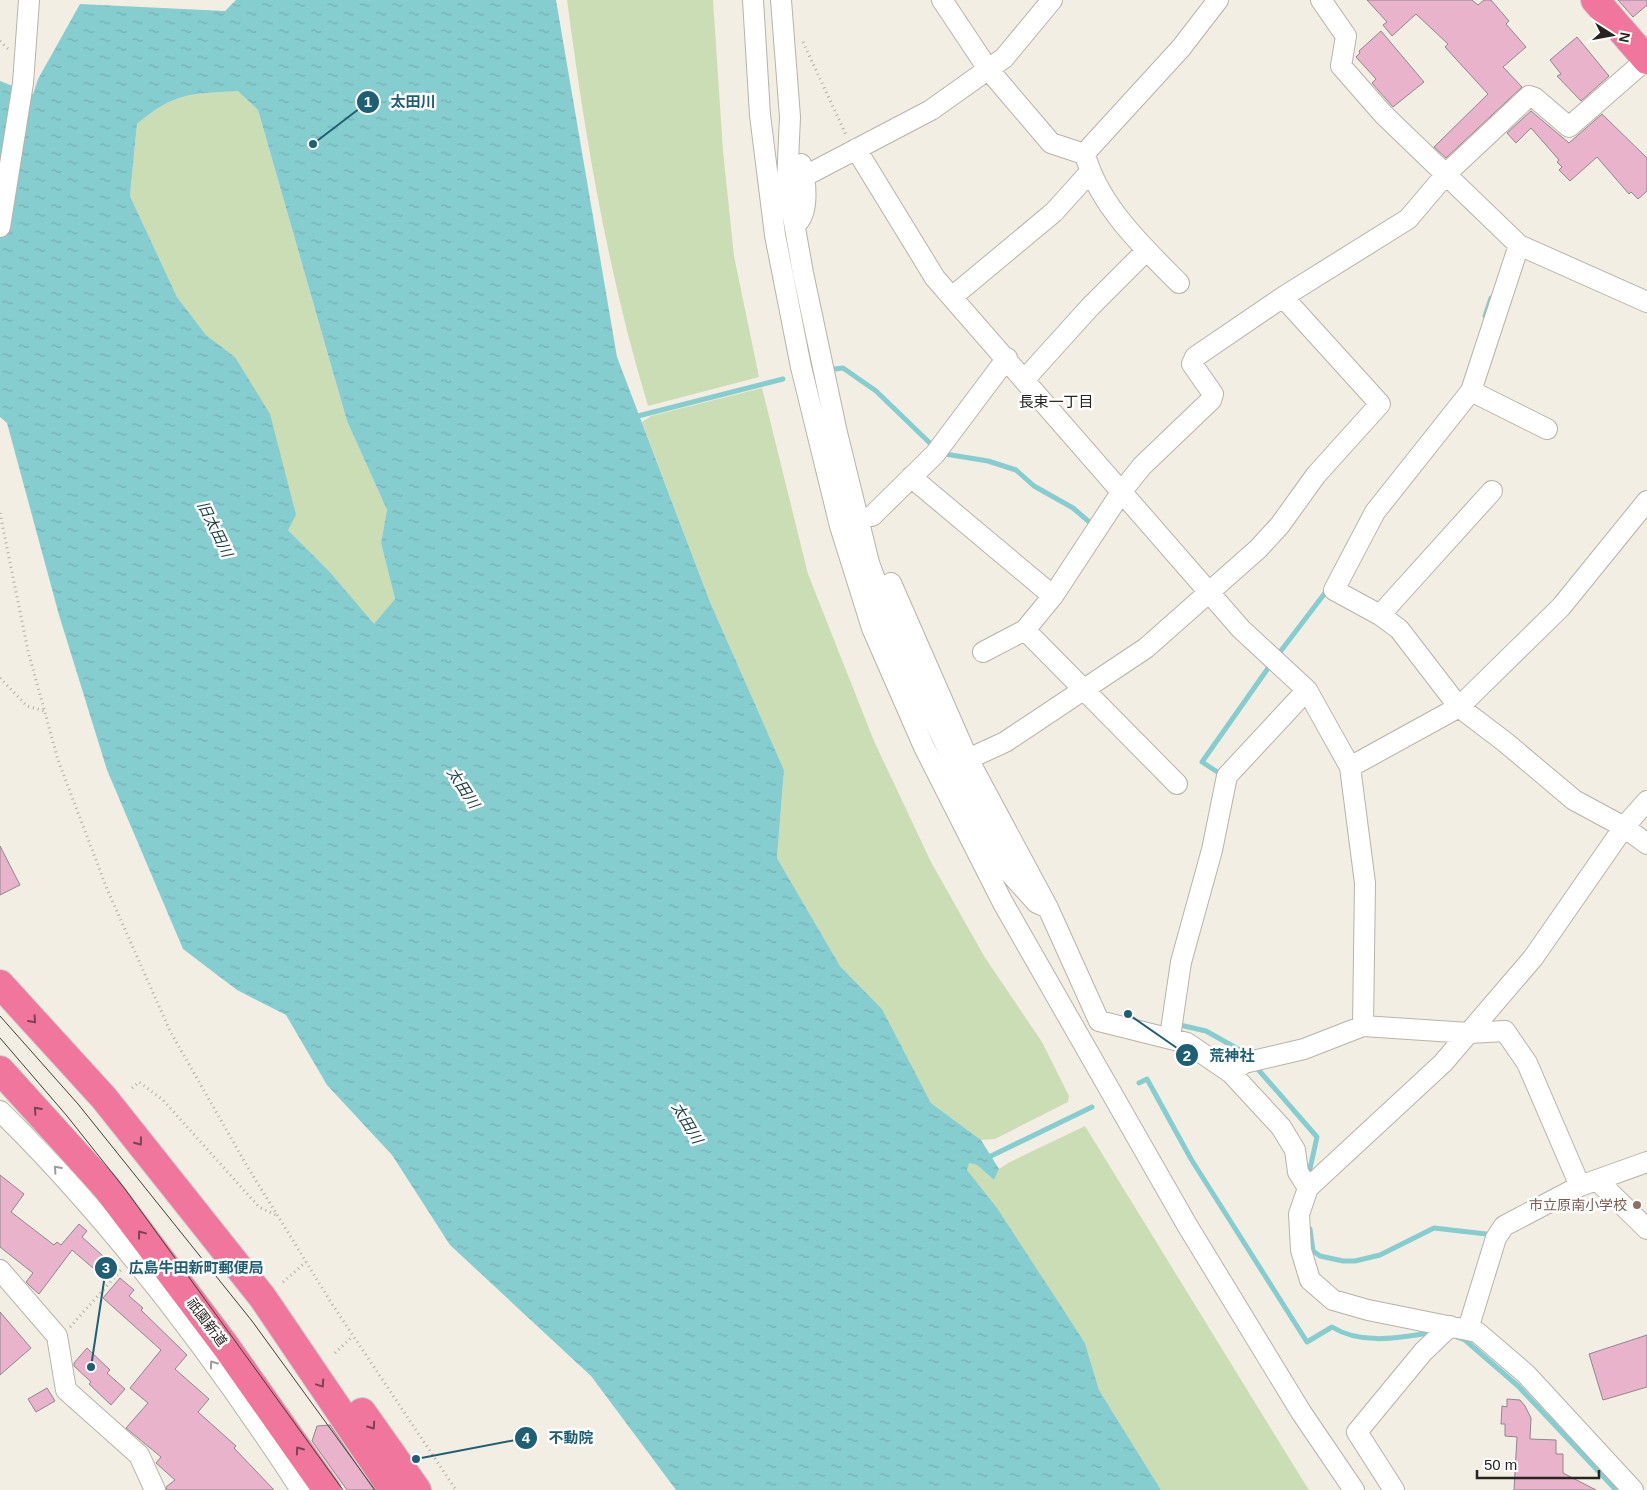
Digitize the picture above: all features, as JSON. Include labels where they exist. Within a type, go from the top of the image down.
[{"type":"highway","points":[[1594,0],[1647,60]]},
{"type":"highway","points":[[0,984],[104,1098],[298,1320],[417,1490]]},
{"type":"highway","name":"祇園新道","points":[[0,1070],[106,1187],[244,1390],[327,1490]]},
{"type":"highway","points":[[273,1290],[393,1490]]},
{"type":"street","points":[[0,226],[23,83],[29,0]]},
{"type":"street","points":[[753,0],[760,115],[775,235],[802,367],[840,526],[872,628],[924,746],[1003,903],[1188,1224],[1301,1412],[1354,1490]]},
{"type":"street","points":[[766,0],[790,117],[805,176],[804,216],[795,226]]},
{"type":"street","points":[[781,0],[790,117],[787,183],[839,442],[869,563],[900,645],[955,764],[1008,871],[1037,904],[1048,908]]},
{"type":"street","points":[[791,0],[797,31]]},
{"type":"street","points":[[942,0],[988,69],[1050,143],[1087,163],[1111,206],[1146,251],[1179,283]]},
{"type":"street","points":[[805,176],[930,110],[1004,58],[1052,0]]},
{"type":"street","points":[[952,297],[1054,212],[1087,163],[1182,48],[1218,0]]},
{"type":"street","points":[[1321,0],[1346,36],[1341,66],[1383,114],[1447,173],[1519,245],[1647,302]]},
{"type":"street","points":[[982,652],[1025,630],[1053,596],[1122,491],[1142,466],[1211,400],[1213,394],[1192,364],[1195,357],[1283,297],[1408,219],[1447,173],[1529,96],[1535,98],[1569,126],[1647,60]]},
{"type":"street","points":[[855,150],[935,278],[1007,358],[1241,629],[1307,690],[1350,766],[1365,883],[1363,1026]]},
{"type":"street","points":[[1519,245],[1471,391],[1375,512],[1334,590],[1380,614],[1399,629],[1459,708],[1505,742],[1574,800],[1624,827],[1647,844]]},
{"type":"street","points":[[1025,379],[1090,307],[1146,251]]},
{"type":"street","points":[[968,760],[1005,742],[1146,648],[1258,549],[1280,525],[1316,475],[1380,404],[1283,297]]},
{"type":"street","points":[[872,516],[935,454],[1007,358]]},
{"type":"street","points":[[1471,391],[1547,429]]},
{"type":"street","points":[[911,478],[1053,596]]},
{"type":"street","points":[[1380,614],[1492,491]]},
{"type":"street","points":[[1350,766],[1459,708],[1561,607],[1647,501]]},
{"type":"street","points":[[891,583],[968,760],[1048,908],[1099,1021]]},
{"type":"street","points":[[1025,630],[1176,784]]},
{"type":"street","points":[[1170,1037],[1181,962],[1212,850],[1226,776],[1307,690]]},
{"type":"street","points":[[1634,1490],[1526,1374],[1477,1332],[1368,1310],[1332,1300],[1310,1280],[1301,1250],[1299,1214],[1308,1188],[1444,1063],[1532,958],[1624,827],[1647,801]]},
{"type":"street","points":[[1034,956],[1050,967],[1099,1021],[1170,1037],[1187,1043],[1231,1073],[1281,1127],[1295,1150],[1298,1172],[1308,1188]]},
{"type":"street","points":[[1231,1073],[1244,1063],[1304,1049],[1363,1026],[1469,1033],[1505,1031],[1527,1063],[1588,1183],[1647,1229]]},
{"type":"street","points":[[0,1111],[41,1152],[80,1196],[244,1390],[301,1490]]},
{"type":"street","points":[[1394,1490],[1357,1432],[1423,1352],[1459,1328],[1496,1238],[1504,1226],[1588,1183],[1647,1162]]},
{"type":"street","points":[[80,1196],[106,1187]]},
{"type":"street","points":[[0,1270],[57,1336],[66,1390],[139,1455],[155,1490]]},
{"type":"path","points":[[797,31],[855,150]]},
{"type":"path","points":[[0,41],[8,50]]},
{"type":"path","points":[[0,513],[28,651],[58,760],[107,889],[170,1031],[277,1216],[353,1336],[456,1490]]},
{"type":"path","points":[[0,678],[27,706],[45,711]]},
{"type":"path","points":[[132,1088],[139,1082],[162,1100],[258,1207],[277,1216]]},
{"type":"path","points":[[273,1290],[306,1262]]},
{"type":"path","points":[[57,1336],[67,1330],[126,1264]]},
{"type":"path","points":[[335,1354],[353,1336]]},
{"type":"green space","points":[[567,0],[713,0],[723,151],[734,256],[759,377],[648,406],[621,306],[599,205]]},
{"type":"green space","points":[[239,91],[258,110],[347,421],[387,510],[381,543],[395,599],[374,625],[329,571],[288,530],[235,357],[206,335],[177,297],[130,196],[137,124],[173,100],[195,94]]},
{"type":"green space","points":[[762,388],[808,574],[874,741],[931,862],[984,956],[1042,1042],[1069,1096],[1068,1102],[995,1139],[981,1140],[931,1103],[882,1009],[840,966],[777,858],[784,770],[710,602],[642,422],[651,416]]},
{"type":"green space","points":[[1085,1126],[1309,1490],[1161,1490],[1099,1390],[1085,1343],[967,1170],[968,1163],[977,1165],[994,1180],[999,1169],[1010,1162]]},
{"type":"water","name":"旧太田川","points":[[236,0],[556,0],[617,357],[710,602],[784,770],[777,858],[840,966],[882,1009],[931,1103],[981,1140],[999,1169],[994,1180],[977,1165],[969,1163],[967,1170],[997,1208],[1085,1343],[1099,1390],[1161,1490],[676,1490],[591,1376],[450,1245],[392,1155],[327,1085],[286,1015],[237,990],[183,949],[107,770],[59,615],[7,423],[0,417],[0,81],[33,94],[38,79],[80,4],[225,11]],"holes":[[[238,91],[258,110],[347,421],[387,510],[381,543],[395,599],[374,624],[329,571],[288,530],[296,515],[270,414],[235,357],[206,335],[177,297],[130,196],[137,124],[150,114],[173,100],[195,94]]]},
{"type":"building","points":[[1367,0],[1472,0],[1478,5],[1484,0],[1491,0],[1509,21],[1506,24],[1526,47],[1503,67],[1522,87],[1446,158],[1434,147],[1488,94],[1445,47],[1448,44],[1416,14],[1392,36],[1383,25],[1387,22]]},
{"type":"building","points":[[1618,0],[1647,0],[1647,5],[1633,17]]},
{"type":"building","points":[[1381,31],[1424,82],[1393,107],[1372,83],[1376,79],[1356,57],[1360,53],[1359,51]]},
{"type":"building","points":[[1577,37],[1609,76],[1581,101],[1557,76],[1561,74],[1550,60]]},
{"type":"building","points":[[1531,111],[1569,143],[1602,114],[1647,158],[1647,191],[1638,199],[1631,192],[1629,194],[1597,157],[1570,181],[1559,170],[1562,167],[1557,162],[1559,160],[1531,128],[1516,143],[1507,133]]},
{"type":"building","points":[[0,846],[20,885],[0,895]]},
{"type":"building","points":[[0,1175],[24,1194],[11,1212],[54,1245],[57,1242],[61,1245],[79,1224],[87,1231],[82,1237],[103,1256],[93,1268],[72,1250],[39,1294],[26,1282],[33,1273],[0,1247]]},
{"type":"building","points":[[120,1278],[134,1290],[129,1296],[143,1308],[141,1310],[187,1355],[175,1369],[209,1399],[198,1412],[236,1446],[234,1448],[274,1490],[167,1490],[166,1487],[175,1480],[156,1463],[161,1457],[126,1428],[148,1403],[130,1388],[161,1350],[103,1298]]},
{"type":"building","points":[[0,1312],[31,1348],[0,1375]]},
{"type":"building","points":[[1647,1335],[1647,1387],[1603,1400],[1589,1354]]},
{"type":"building","points":[[87,1348],[110,1370],[107,1373],[125,1389],[111,1405],[89,1384],[91,1382],[74,1366],[74,1363]]},
{"type":"building","points":[[47,1388],[55,1401],[36,1412],[28,1399]]},
{"type":"building","points":[[1507,1399],[1520,1400],[1525,1406],[1531,1418],[1530,1439],[1556,1440],[1556,1454],[1563,1454],[1563,1473],[1596,1490],[1514,1490],[1517,1437],[1505,1436],[1505,1424],[1501,1424],[1502,1406],[1507,1407]]},
{"type":"building","points":[[330,1425],[374,1490],[347,1490],[312,1441],[317,1426]]},
{"type":"waterway","points":[[1485,316],[1491,298]]},
{"type":"waterway","points":[[835,369],[843,368],[876,391],[935,448]]},
{"type":"waterway","points":[[634,417],[783,379]]},
{"type":"waterway","points":[[945,454],[988,461],[1016,470],[1034,486],[1073,508],[1094,526]]},
{"type":"waterway","points":[[1277,656],[1328,589]]},
{"type":"waterway","points":[[1222,775],[1202,762],[1271,664]]},
{"type":"waterway","points":[[1180,1022],[1180,1025],[1206,1031],[1247,1054]]},
{"type":"waterway","points":[[1256,1067],[1317,1137],[1309,1173]]},
{"type":"waterway","points":[[1139,1083],[1147,1079],[1191,1159],[1307,1342],[1332,1327],[1343,1333],[1379,1339],[1428,1333]]},
{"type":"waterway","points":[[991,1156],[1092,1107]]},
{"type":"waterway","points":[[1310,1229],[1313,1251],[1320,1256],[1343,1261],[1355,1261],[1380,1255],[1434,1228],[1486,1234]]},
{"type":"waterway","points":[[1457,1337],[1465,1340],[1518,1386],[1616,1490]]},
{"type":"tram line","points":[[0,1016],[78,1104],[252,1321],[375,1490]]},
{"type":"tram line","points":[[0,1038],[67,1116],[125,1189],[343,1490]]},
{"type":"place","name":"太田川","points":[[313,144]]},
{"type":"place","name":"荒神社","points":[[1128,1014]]},
{"type":"place","name":"市立原南小学校","points":[[1637,1205]]},
{"type":"place","name":"広島牛田新町郵便局","points":[[91,1367]]},
{"type":"place","name":"不動院","points":[[416,1459]]},
{"type":"district","name":"長束一丁目","points":[[1056,402]]}]
